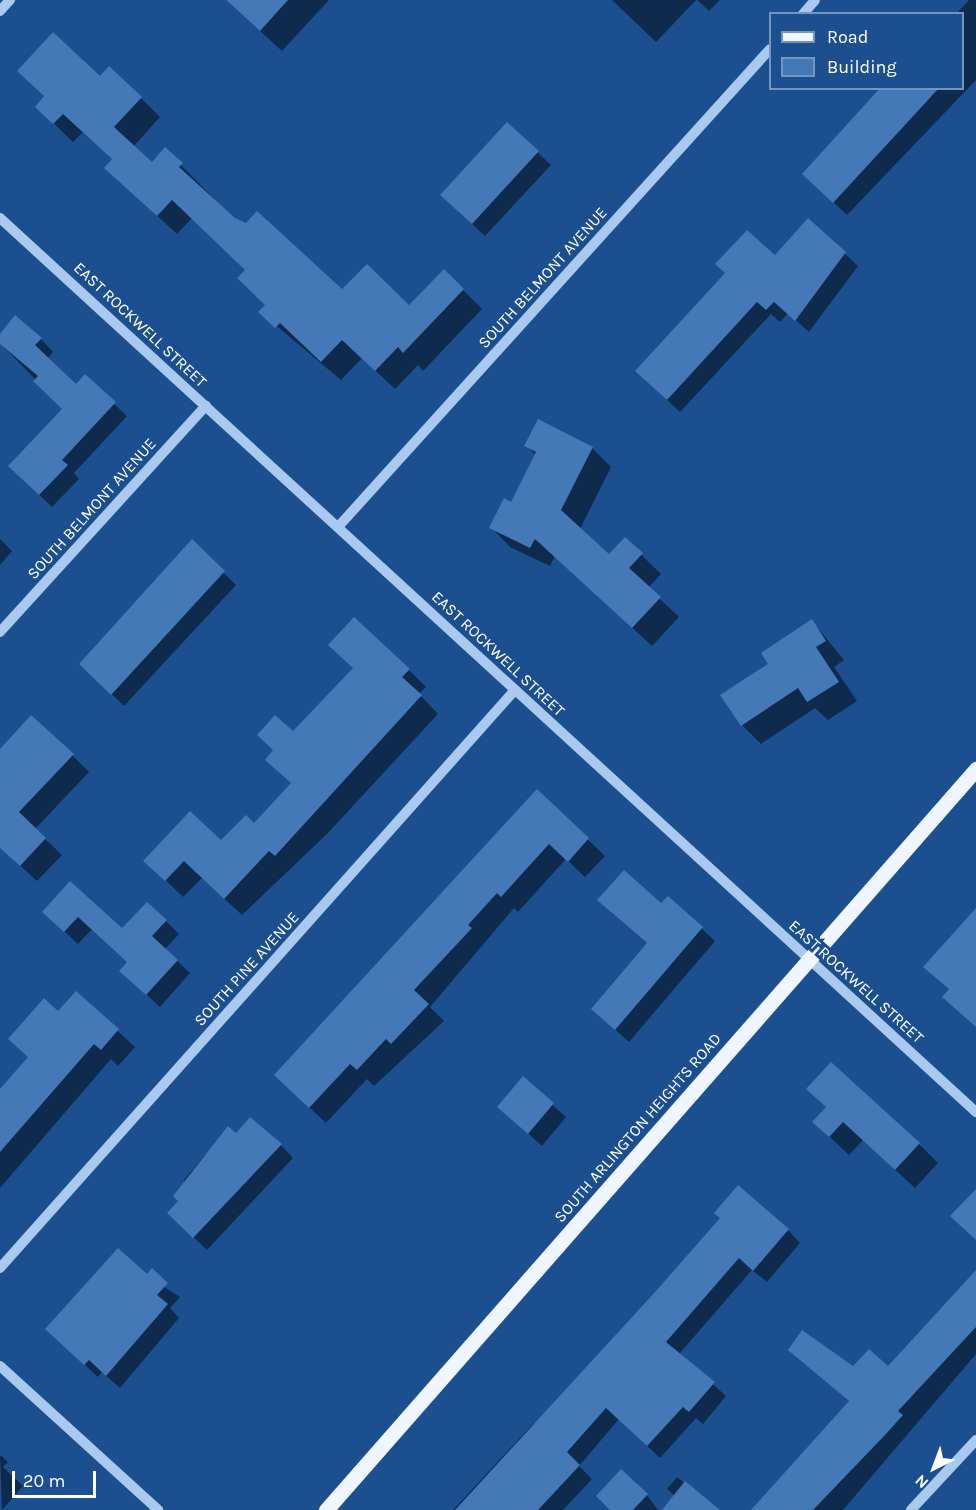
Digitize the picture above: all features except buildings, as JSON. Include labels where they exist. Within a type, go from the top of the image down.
[{"type":"main road","name":"SOUTH ARLINGTON HEIGHTS ROAD","points":[[326,1510],[976,769]]},
{"type":"street","points":[[0,11],[10,0]]},
{"type":"street","points":[[805,12],[815,0]]},
{"type":"street","name":"SOUTH BELMONT AVENUE","points":[[338,527],[769,51]]},
{"type":"street","name":"EAST ROCKWELL STREET","points":[[0,218],[976,1112]]},
{"type":"street","name":"SOUTH BELMONT AVENUE","points":[[0,632],[206,406]]},
{"type":"street","name":"SOUTH PINE AVENUE","points":[[0,1268],[515,690]]},
{"type":"street","points":[[0,1366],[158,1510]]},
{"type":"street","points":[[911,1510],[976,1440]]}]
